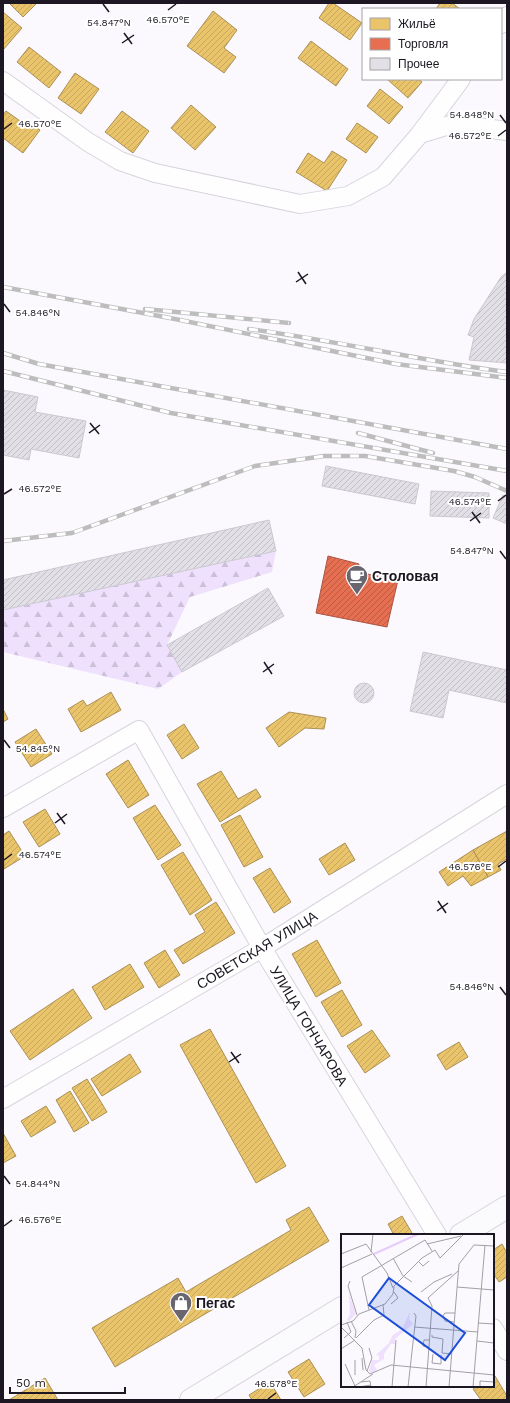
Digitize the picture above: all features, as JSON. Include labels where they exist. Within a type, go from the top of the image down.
[{"type":"street","points":[[3,81],[88,142],[120,161],[155,173],[300,204],[348,196],[383,177],[420,134],[460,80]]},
{"type":"street","points":[[420,134],[453,124],[507,131]]},
{"type":"street","name":"УЛИЦА ГОНЧАРОВА","points":[[3,808],[139,730],[262,948],[436,1234]]},
{"type":"street","name":"СОВЕТСКАЯ УЛИЦА","points":[[3,1100],[262,948],[507,794]]},
{"type":"street","points":[[463,1234],[507,1207]]},
{"type":"street","points":[[191,1400],[341,1309]]},
{"type":"street","points":[[494,1330],[507,1351]]},
{"type":"green space","points":[[276,551],[272,572],[190,597],[167,645],[182,672],[158,689],[3,652],[3,610]]},
{"type":"building: Жильё","points":[[9,3],[37,3],[23,17]]},
{"type":"building: Жильё","points":[[329,3],[333,3],[362,23],[350,40],[319,18]]},
{"type":"building: Жильё","points":[[440,3],[452,3],[459,8],[437,8]]},
{"type":"building: Жильё","points":[[213,11],[237,30],[224,48],[236,57],[224,73],[187,46]]},
{"type":"building: Жильё","points":[[3,12],[22,28],[3,50]]},
{"type":"building: Жильё","points":[[311,41],[348,69],[336,86],[298,58]]},
{"type":"building: Жильё","points":[[29,47],[61,72],[49,88],[17,62]]},
{"type":"building: Жильё","points":[[75,73],[99,89],[81,114],[58,98]]},
{"type":"building: Жильё","points":[[388,80],[419,80],[422,82],[408,98]]},
{"type":"building: Жильё","points":[[380,89],[403,107],[389,124],[367,106]]},
{"type":"building: Жильё","points":[[191,105],[216,127],[195,150],[171,128]]},
{"type":"building: Жильё","points":[[6,111],[30,128],[33,124],[40,130],[23,153],[3,138],[3,115]]},
{"type":"building: Жильё","points":[[122,111],[149,131],[133,153],[105,132]]},
{"type":"building: Жильё","points":[[357,123],[378,137],[366,153],[346,139]]},
{"type":"building: Жильё","points":[[332,151],[347,160],[327,191],[296,172],[308,153],[324,163]]},
{"type":"building: Жильё","points":[[111,692],[121,710],[81,732],[68,709],[83,700],[87,706]]},
{"type":"building: Жильё","points":[[3,709],[8,719],[3,722]]},
{"type":"building: Жильё","points":[[289,712],[326,718],[324,729],[305,728],[279,747],[266,728]]},
{"type":"building: Жильё","points":[[184,724],[199,748],[182,759],[167,735]]},
{"type":"building: Жильё","points":[[36,729],[52,754],[31,767],[15,742]]},
{"type":"building: Жильё","points":[[128,760],[149,795],[128,808],[106,774]]},
{"type":"building: Жильё","points":[[221,771],[238,799],[256,789],[261,797],[220,822],[197,784]]},
{"type":"building: Жильё","points":[[155,805],[181,845],[158,860],[133,818]]},
{"type":"building: Жильё","points":[[45,809],[60,834],[39,847],[23,822]]},
{"type":"building: Жильё","points":[[240,815],[263,857],[244,867],[221,825]]},
{"type":"building: Жильё","points":[[9,831],[25,856],[4,869],[3,835]]},
{"type":"building: Жильё","points":[[507,831],[507,859],[498,864],[501,870],[488,877],[473,850]]},
{"type":"building: Жильё","points":[[345,843],[355,860],[329,875],[319,859]]},
{"type":"building: Жильё","points":[[473,850],[488,877],[471,886],[463,876],[448,886],[439,872]]},
{"type":"building: Жильё","points":[[183,852],[212,900],[190,915],[161,865]]},
{"type":"building: Жильё","points":[[270,868],[291,902],[274,913],[253,878]]},
{"type":"building: Жильё","points":[[216,902],[235,933],[183,964],[174,950],[205,932],[195,915]]},
{"type":"building: Жильё","points":[[317,940],[341,983],[316,997],[292,954]]},
{"type":"building: Жильё","points":[[165,950],[180,975],[159,988],[144,963]]},
{"type":"building: Жильё","points":[[130,964],[144,987],[105,1010],[92,987]]},
{"type":"building: Жильё","points":[[73,989],[92,1018],[30,1060],[10,1031]]},
{"type":"building: Жильё","points":[[342,990],[362,1025],[342,1037],[321,1002]]},
{"type":"building: Жильё","points":[[210,1029],[286,1166],[256,1183],[180,1045]]},
{"type":"building: Жильё","points":[[372,1030],[390,1056],[365,1073],[347,1046]]},
{"type":"building: Жильё","points":[[459,1042],[468,1057],[446,1070],[437,1055]]},
{"type":"building: Жильё","points":[[130,1054],[141,1072],[102,1096],[91,1079]]},
{"type":"building: Жильё","points":[[87,1079],[107,1112],[92,1121],[72,1088]]},
{"type":"building: Жильё","points":[[70,1091],[89,1123],[74,1132],[56,1100]]},
{"type":"building: Жильё","points":[[46,1106],[56,1122],[31,1137],[21,1121]]},
{"type":"building: Жильё","points":[[3,1133],[16,1156],[3,1163]]},
{"type":"building: Жильё","points":[[309,1207],[329,1241],[115,1367],[92,1328],[178,1278],[186,1292],[291,1230],[286,1220]]},
{"type":"building: Жильё","points":[[402,1216],[412,1233],[393,1234],[388,1224]]},
{"type":"building: Жильё","points":[[502,1244],[507,1253],[507,1277],[499,1282],[494,1274],[494,1249]]},
{"type":"building: Жильё","points":[[309,1359],[325,1384],[304,1397],[288,1372]]},
{"type":"building: Жильё","points":[[494,1376],[507,1396],[507,1400],[481,1400],[473,1389],[476,1387],[494,1387]]},
{"type":"building: Жильё","points":[[45,1378],[58,1400],[9,1400]]},
{"type":"building: Жильё","points":[[270,1382],[281,1400],[252,1400],[249,1395]]},
{"type":"building: Торговля","name":"Столовая","points":[[328,556],[359,564],[357,572],[398,580],[387,627],[316,613]]},
{"type":"building: Прочее","points":[[507,272],[507,363],[469,360],[474,337],[468,335],[474,319],[501,277]]},
{"type":"building: Прочее","points":[[3,390],[38,397],[35,412],[86,421],[79,458],[31,449],[29,460],[3,455]]},
{"type":"building: Прочее","points":[[326,466],[419,484],[415,504],[322,486]]},
{"type":"building: Прочее","points":[[431,491],[489,493],[489,518],[430,516]]},
{"type":"building: Прочее","points":[[503,495],[507,497],[507,524],[493,518]]},
{"type":"building: Прочее","points":[[269,520],[276,551],[3,610],[3,580]]},
{"type":"building: Прочее","points":[[268,588],[284,616],[182,672],[167,645]]},
{"type":"building: Прочее","points":[[423,652],[507,670],[507,703],[449,690],[443,718],[410,711]]},
{"type":"building: Прочее","points":[[364,683],[371,686],[374,693],[371,700],[364,703],[357,700],[354,693],[357,686]]},
{"type":"railway","points":[[3,287],[170,318],[396,364],[507,378]]},
{"type":"railway","points":[[145,309],[289,323]]},
{"type":"railway","points":[[249,329],[507,372]]},
{"type":"railway","points":[[3,353],[39,364],[507,449]]},
{"type":"railway","points":[[3,371],[171,413],[507,471]]},
{"type":"railway","points":[[358,433],[433,453]]},
{"type":"railway","points":[[3,541],[72,533],[255,466],[324,456],[365,456],[454,471],[475,477],[507,491]]},
{"type":"place","name":"Столовая","points":[[357,596]]},
{"type":"place","name":"Пегас","points":[[181,1322]]}]
